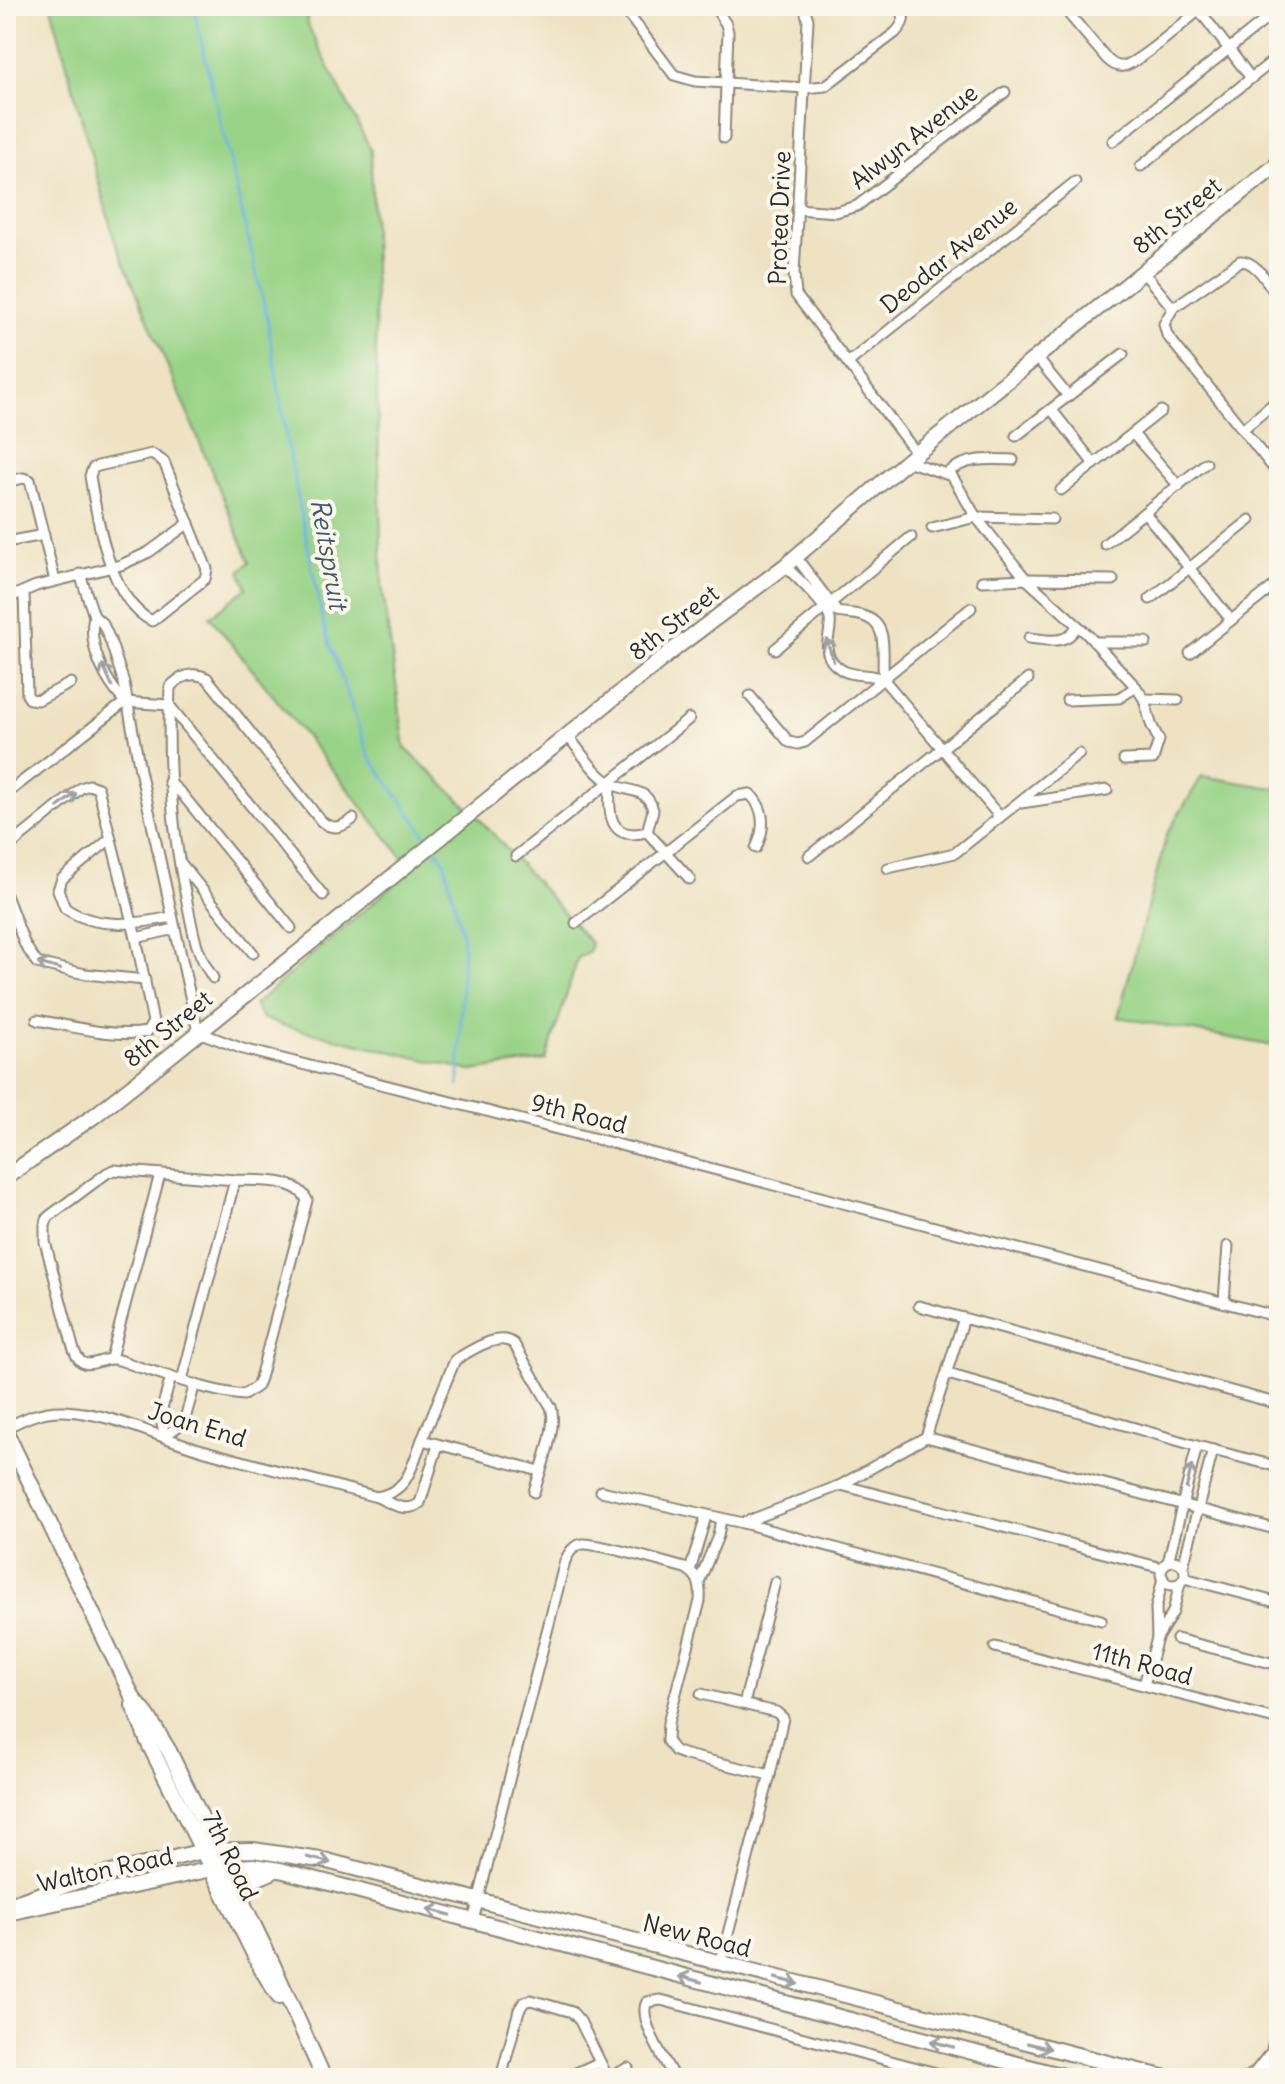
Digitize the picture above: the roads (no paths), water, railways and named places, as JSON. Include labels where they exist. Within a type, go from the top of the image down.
[{"type":"street","points":[[622,6],[674,75],[684,79],[805,88],[830,84],[895,33],[904,22],[900,6]]},
{"type":"street","points":[[714,6],[726,24],[724,138]]},
{"type":"street","name":"Protea Drive","points":[[804,6],[808,20],[794,273],[796,295],[849,362],[912,458]]},
{"type":"street","points":[[1062,6],[1107,59],[1121,67],[1136,60],[1201,8],[1228,52],[1251,78]]},
{"type":"street","points":[[1113,141],[1279,9]]},
{"type":"street","points":[[1141,166],[1279,56]]},
{"type":"street","name":"Alwyn Avenue","points":[[797,209],[836,212],[857,206],[1005,92]]},
{"type":"street","name":"8th Street","points":[[6,1177],[94,1116],[677,647],[791,561],[912,458],[1279,163]]},
{"type":"street","name":"Deodar Avenue","points":[[849,362],[1075,182]]},
{"type":"street","points":[[1279,298],[1254,266],[1240,261],[1173,308],[1164,324],[1167,335],[1279,475]]},
{"type":"street","points":[[1143,272],[1173,308]]},
{"type":"street","points":[[1016,436],[1123,354]]},
{"type":"street","points":[[1037,358],[1068,396]]},
{"type":"street","points":[[1243,429],[1279,399]]},
{"type":"street","points":[[1052,410],[1094,464]]},
{"type":"street","points":[[1061,490],[1161,411]]},
{"type":"street","points":[[1134,435],[1179,486]]},
{"type":"street","points":[[157,455],[164,462],[206,565],[205,579],[152,621],[142,615],[122,591],[112,567],[91,483],[93,468],[157,455]]},
{"type":"street","points":[[912,458],[947,473],[958,484],[976,517],[1026,579],[1094,642],[1136,687],[1159,736],[1157,751],[1153,759],[1124,760]]},
{"type":"street","points":[[947,473],[975,459],[1013,460]]},
{"type":"street","points":[[1105,544],[1206,463]]},
{"type":"street","points":[[6,482],[23,478],[30,480],[55,581]]},
{"type":"street","points":[[1146,514],[1231,620]]},
{"type":"street","points":[[932,528],[976,517],[1052,519]]},
{"type":"street","points":[[1150,599],[1250,520]]},
{"type":"street","points":[[6,599],[55,581],[112,567],[149,552],[189,523]]},
{"type":"street","points":[[6,542],[44,535]]},
{"type":"street","points":[[775,649],[911,537]]},
{"type":"street","points":[[791,561],[828,607],[841,613],[867,617],[880,630],[884,649],[884,680]]},
{"type":"street","points":[[80,574],[94,616],[94,646],[114,689],[125,702]]},
{"type":"street","points":[[982,581],[1113,580]]},
{"type":"street","points":[[1190,653],[1279,582]]},
{"type":"street","points":[[24,592],[27,695],[30,699],[38,700],[71,683]]},
{"type":"street","points":[[828,607],[827,650],[835,664],[848,673],[872,674],[884,680],[945,748],[1000,817]]},
{"type":"street","points":[[750,696],[780,734],[789,742],[798,744],[812,737],[971,608]]},
{"type":"street","points":[[94,616],[103,624],[124,683],[125,702],[198,1032]]},
{"type":"street","points":[[1029,638],[1063,640],[1073,634],[1077,626]]},
{"type":"street","points":[[1094,642],[1146,642]]},
{"type":"street","points":[[213,978],[199,956],[178,858],[169,782],[172,760],[170,687],[192,675],[207,678],[321,821],[341,827],[353,819]]},
{"type":"street","points":[[809,856],[1028,679]]},
{"type":"street","points":[[1067,700],[1119,698],[1136,687]]},
{"type":"street","points":[[1144,699],[1178,700]]},
{"type":"street","points":[[6,794],[125,702],[169,705],[323,895]]},
{"type":"street","points":[[516,856],[689,719]]},
{"type":"street","points":[[568,736],[610,783],[640,791],[646,796],[653,810],[647,832]]},
{"type":"street","points":[[888,868],[955,853],[1079,754]]},
{"type":"street","points":[[169,782],[291,928]]},
{"type":"street","points":[[610,783],[609,812],[614,825],[626,833],[647,832]]},
{"type":"street","points":[[6,849],[89,785],[94,785],[101,795],[153,1022],[147,1032],[131,1034],[37,1020]]},
{"type":"street","points":[[1018,803],[1107,790]]},
{"type":"street","points":[[576,923],[737,796],[748,794],[756,801],[763,820],[762,835],[756,848]]},
{"type":"street","points":[[647,832],[690,879]]},
{"type":"street","points":[[110,839],[62,879],[58,890],[65,908],[80,916],[104,922],[132,924],[172,917]]},
{"type":"street","points":[[178,858],[253,953]]},
{"type":"street","points":[[6,895],[25,945],[37,963],[85,974],[145,980]]},
{"type":"street","points":[[136,938],[175,929]]},
{"type":"street","name":"9th Road","points":[[198,1032],[243,1049],[1279,1317]]},
{"type":"street","name":"8th Street","points":[[6,1189],[74,1137],[94,1116]]},
{"type":"street","points":[[111,1358],[195,1384],[244,1395],[257,1386],[307,1208],[307,1200],[299,1188],[274,1183],[126,1170],[107,1173],[54,1213],[45,1225],[45,1242],[75,1353],[79,1360],[87,1364],[103,1363],[111,1358],[160,1174]]},
{"type":"street","points":[[182,1380],[235,1180]]},
{"type":"street","points":[[1224,1302],[1228,1246]]},
{"type":"street","points":[[919,1306],[1279,1404]]},
{"type":"street","points":[[743,1523],[841,1485],[926,1437],[964,1318]]},
{"type":"street","points":[[377,1497],[390,1494],[404,1484],[455,1360],[498,1339],[507,1339],[514,1344],[553,1412],[534,1492]]},
{"type":"street","points":[[948,1374],[1279,1467]]},
{"type":"street","points":[[171,1377],[160,1416],[165,1436],[184,1422],[195,1384]]},
{"type":"street","name":"Joan End","points":[[6,1430],[40,1413],[63,1411],[87,1414],[197,1448],[377,1497],[392,1504],[411,1508],[420,1503],[423,1491]]},
{"type":"street","name":"7th Road","points":[[6,1430],[133,1698],[135,1712],[149,1744],[210,1851],[262,1970],[299,2028]]},
{"type":"street","points":[[926,1437],[1279,1530]]},
{"type":"street","points":[[422,1440],[540,1471]]},
{"type":"street","points":[[404,1484],[423,1491],[438,1445]]},
{"type":"street","points":[[1157,1638],[1156,1608],[1164,1569],[1197,1446]]},
{"type":"street","points":[[1144,1685],[1157,1638],[1173,1612],[1213,1450]]},
{"type":"street","name":"7th Road","points":[[6,1451],[70,1569]]},
{"type":"street","points":[[841,1485],[1164,1569],[1178,1561],[1183,1566]]},
{"type":"street","points":[[601,1491],[743,1523],[1101,1620]]},
{"type":"street","points":[[690,1571],[706,1516]]},
{"type":"street","points":[[721,1519],[718,1536],[699,1582],[700,1601],[668,1723],[667,1741],[675,1751],[686,1755],[770,1775]]},
{"type":"street","points":[[473,1921],[568,1554],[576,1546],[588,1544],[690,1571],[699,1582]]},
{"type":"street","points":[[1164,1569],[1170,1584],[1182,1580],[1279,1603]]},
{"type":"street","points":[[744,1704],[775,1582]]},
{"type":"street","points":[[1177,1639],[1279,1665]]},
{"type":"street","name":"11th Road","points":[[995,1647],[1279,1720]]},
{"type":"street","points":[[701,1694],[776,1712],[783,1718],[720,1964]]},
{"type":"street","name":"New Road","points":[[210,1851],[253,1850],[302,1856],[1166,2078]]},
{"type":"street","name":"Walton Road","points":[[6,1906],[81,1880],[210,1851]]},
{"type":"street","name":"New Road","points":[[218,1869],[253,1866],[280,1870],[1071,2078]]},
{"type":"street","name":"7th Road","points":[[218,1869],[243,1907],[273,1965],[324,2078]]},
{"type":"street","name":"Walton Road","points":[[6,1913],[218,1869]]},
{"type":"street","points":[[243,1907],[245,1887],[251,1878],[280,1870]]},
{"type":"street","points":[[478,1902],[492,1917],[572,1938],[611,1958]]},
{"type":"street","points":[[501,2078],[519,2010],[524,2002],[531,2000],[567,2010],[576,2016],[606,2074],[610,2076],[628,2068]]},
{"type":"street","points":[[674,2078],[644,2018],[644,2006],[654,2000],[955,2078]]},
{"type":"street","points":[[1265,2078],[1279,2020]]},
{"type":"street","points":[[1250,2078],[1270,2057]]},
{"type":"street","points":[[565,2078],[600,2062]]},
{"type":"street","points":[[1117,2065],[1136,2078]]},
{"type":"waterway","name":"Reitspruit","points":[[193,6],[266,313],[288,447],[324,627],[369,756],[430,841]]},
{"type":"waterway","name":"Reitspruit","points":[[434,847],[444,860],[463,938],[459,1086]]}]
